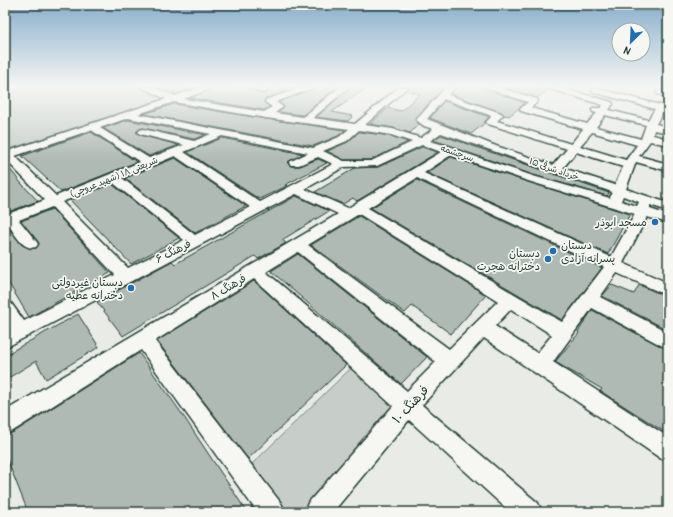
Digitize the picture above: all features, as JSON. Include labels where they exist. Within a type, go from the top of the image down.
[{"type":"street","points":[[126,276],[54,201],[6,156],[140,111]]},
{"type":"street","name":"سرچشمه","points":[[243,111],[393,132],[450,150],[529,178],[613,204],[644,206]]},
{"type":"street","points":[[266,115],[272,111]]},
{"type":"street","points":[[305,120],[316,111]]},
{"type":"street","points":[[295,164],[343,139],[376,111]]},
{"type":"street","name":"۱۵ خرداد شرقی","points":[[429,111],[421,120],[427,124],[479,144],[619,191],[668,219]]},
{"type":"street","points":[[472,111],[491,121],[574,148],[630,162],[668,168]]},
{"type":"street","points":[[531,111],[590,128],[645,140],[668,142]]},
{"type":"street","points":[[556,169],[603,111]]},
{"type":"street","points":[[615,111],[668,130]]},
{"type":"street","points":[[613,204],[630,162],[645,140],[651,124],[662,111]]},
{"type":"street","points":[[128,115],[316,152],[342,164],[373,164],[423,141],[440,129]]},
{"type":"street","points":[[491,121],[515,120]]},
{"type":"street","points":[[92,127],[149,163]]},
{"type":"street","points":[[143,132],[194,144]]},
{"type":"street","name":"شریعتی ۱۸ (شهید عروجی)","points":[[8,220],[222,133]]},
{"type":"street","name":"فرهنگ ۸","points":[[5,423],[416,173],[450,150]]},
{"type":"street","points":[[176,152],[260,208]]},
{"type":"street","name":"فرهنگ ۶","points":[[5,340],[342,164]]},
{"type":"street","points":[[416,173],[668,290]]},
{"type":"street","points":[[113,177],[194,241]]},
{"type":"street","points":[[296,189],[354,211],[428,251],[564,333]]},
{"type":"street","points":[[540,364],[614,265],[644,206]]},
{"type":"street","name":"۱۵ خرداد شرقی","points":[[644,206],[668,207]]},
{"type":"street","points":[[8,220],[31,244]]},
{"type":"street","points":[[298,245],[451,362]]},
{"type":"street","points":[[255,271],[528,512]]},
{"type":"street","points":[[590,299],[668,341]]},
{"type":"street","name":"فرهنگ ۱۰","points":[[317,512],[407,406],[509,300]]},
{"type":"street","points":[[5,308],[21,331]]},
{"type":"street","points":[[483,327],[668,450]]},
{"type":"street","points":[[143,339],[272,512]]},
{"type":"shaded area","points":[[5,111],[133,111],[5,152]]},
{"type":"shaded area","points":[[353,366],[398,406],[306,512],[285,512],[251,465]]},
{"type":"building","points":[[153,111],[218,111],[345,130],[338,136],[313,146],[144,114]]},
{"type":"building","points":[[280,111],[308,111],[303,115],[279,112]]},
{"type":"building","points":[[323,111],[333,111],[332,112],[353,116],[348,121],[316,117]]},
{"type":"building","points":[[384,111],[422,111],[415,119],[419,124],[410,133],[370,124]]},
{"type":"building","points":[[436,111],[472,111],[489,117],[485,123],[471,134],[430,118]]},
{"type":"building","points":[[499,111],[515,111],[509,116],[504,115]]},
{"type":"building","points":[[128,120],[206,135],[194,139],[143,128],[140,129],[136,132],[140,135],[179,145],[149,156],[103,128]]},
{"type":"building","points":[[91,132],[137,162],[61,192],[22,156]]},
{"type":"building","points":[[359,132],[391,136],[408,142],[371,160],[344,160],[327,151],[348,142]]},
{"type":"building","points":[[441,135],[609,193],[607,196],[533,175],[433,140]]},
{"type":"building","points":[[222,138],[303,154],[288,162],[291,166],[300,166],[318,159],[327,163],[285,185],[287,186],[259,199],[187,152]]},
{"type":"building","points":[[422,147],[438,152],[357,201],[353,198],[343,204],[315,192],[355,168],[378,167]]},
{"type":"building","points":[[451,157],[630,214],[608,254],[427,173]]},
{"type":"building","points":[[175,158],[246,206],[195,233],[125,178]]},
{"type":"building","points":[[5,163],[21,183],[38,201],[5,213]]},
{"type":"building","points":[[417,180],[602,268],[562,320],[371,208]]},
{"type":"building","points":[[112,184],[179,238],[131,264],[70,200]]},
{"type":"building","points":[[296,196],[329,211],[282,240],[286,243],[258,259],[255,256],[123,336],[97,302],[172,261],[175,264]]},
{"type":"building","points":[[52,209],[110,273],[29,317],[5,277],[5,226],[7,226],[22,245],[31,249],[36,248],[39,243],[21,221]]},
{"type":"building","points":[[359,216],[486,295],[451,334],[412,306],[405,313],[311,245]]},
{"type":"building","points":[[298,254],[427,357],[401,384],[271,271]]},
{"type":"building","points":[[254,281],[346,365],[248,459],[157,341]]},
{"type":"building","points":[[612,285],[634,294],[639,285],[668,297],[668,330],[602,296]]},
{"type":"building","points":[[592,310],[668,350],[668,434],[600,391],[602,389],[555,362],[579,333],[578,332]]},
{"type":"building","points":[[78,314],[99,347],[46,379],[36,361],[5,380],[5,355]]},
{"type":"building","points":[[139,353],[182,414],[247,512],[28,512],[5,454],[5,435],[14,432]]},
{"type":"place","name":"مسجد ابوذر","points":[[655,222]]},
{"type":"place","name":"دبستان پسرانه آزادی","points":[[553,251]]},
{"type":"place","name":"دبستان دخترانه هجرت","points":[[548,259]]},
{"type":"place","name":"دبستان غیردولتی دخترانه عطیه","points":[[131,288]]}]
